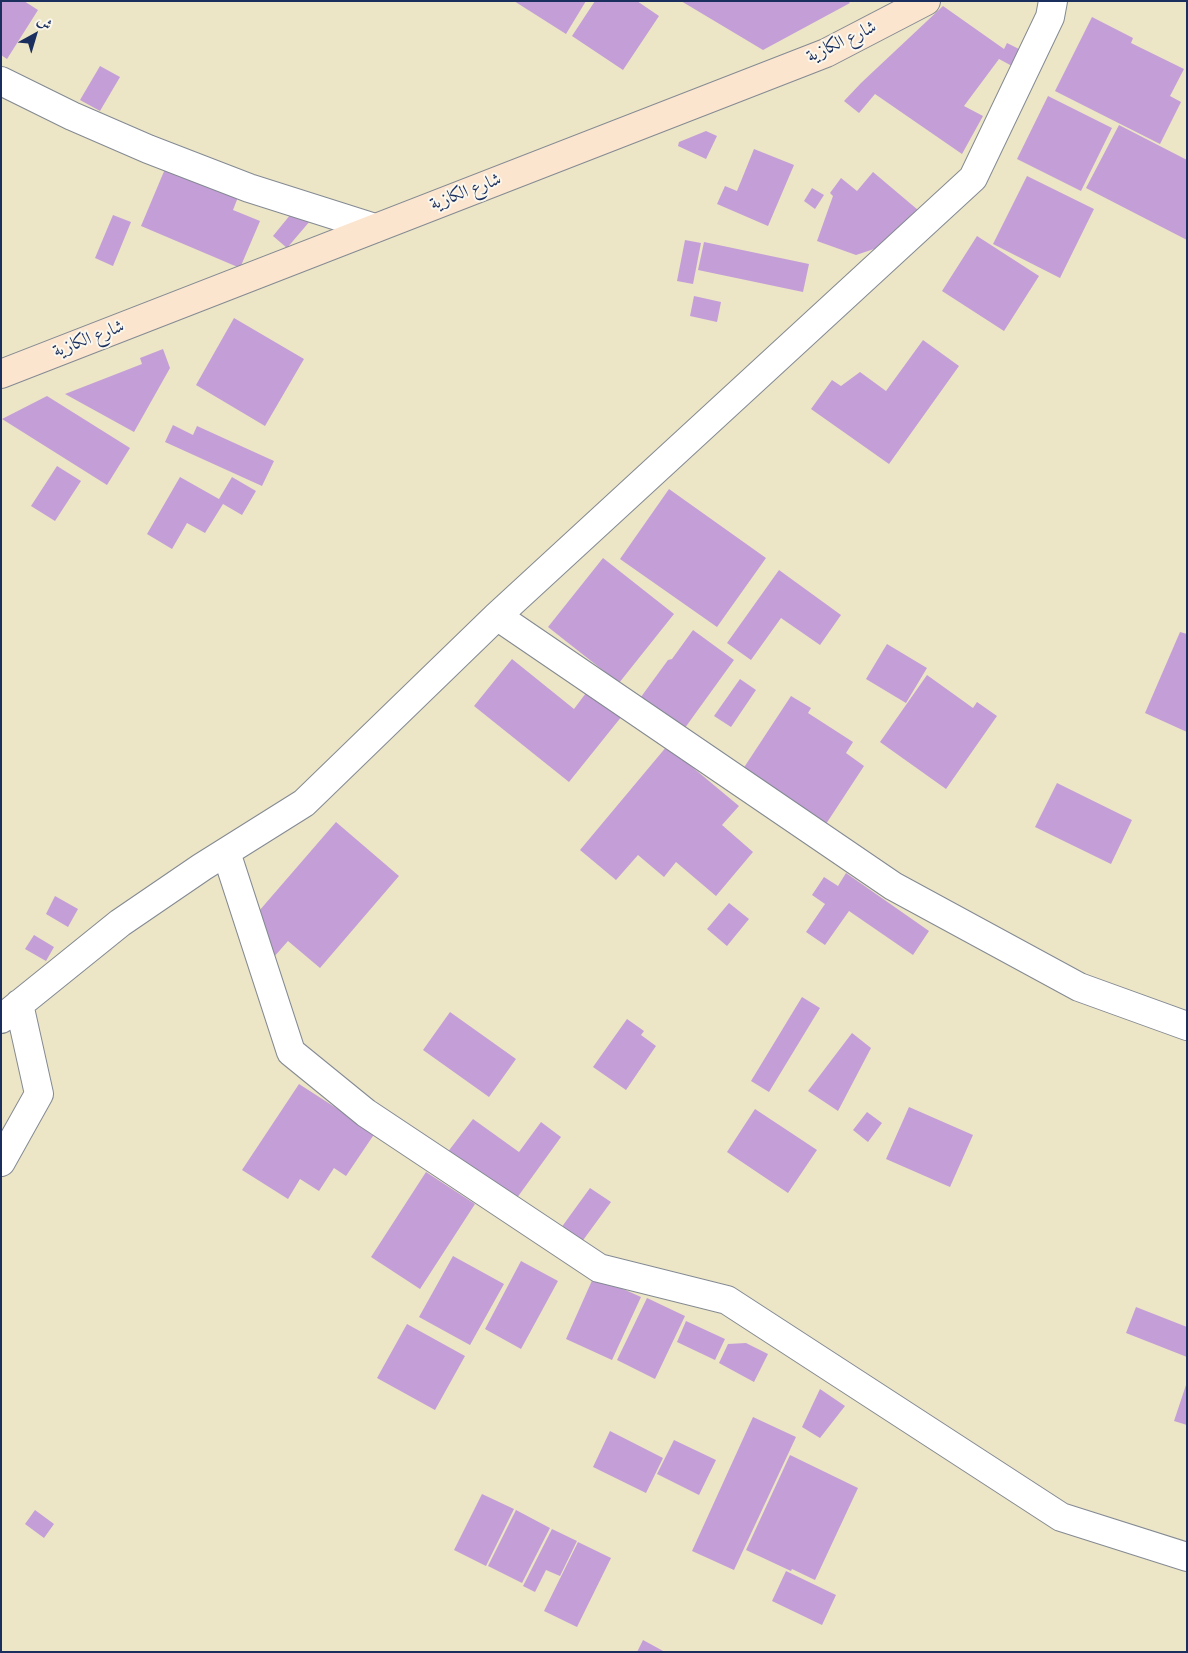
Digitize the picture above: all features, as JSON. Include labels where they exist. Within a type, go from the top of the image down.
[{"type":"street","name":"شارع الكازية","points":[[1,374],[826,53],[926,1]]},
{"type":"street","points":[[1,1162],[38,1094],[10,1011],[120,923],[226,852],[304,803],[497,616],[972,178],[1050,17],[1053,1]]},
{"type":"street","points":[[1,81],[72,116],[165,156],[249,188],[375,228]]},
{"type":"street","points":[[497,616],[893,886],[1079,988],[1187,1026]]},
{"type":"street","points":[[226,852],[291,1052],[366,1113],[599,1268],[728,1300],[1061,1517],[1187,1557]]},
{"type":"building","points":[[1,1],[24,1],[38,10],[7,59],[1,55]]},
{"type":"building","points":[[514,1],[586,1],[566,34]]},
{"type":"building","points":[[595,1],[637,1],[659,16],[623,70],[572,36]]},
{"type":"building","points":[[681,1],[848,1],[850,3],[763,50]]},
{"type":"building","points":[[943,6],[1004,49],[1007,43],[1021,50],[1012,66],[999,59],[964,106],[983,116],[962,154],[875,94],[859,113],[844,101]]},
{"type":"building","points":[[1092,17],[1133,38],[1131,43],[1184,69],[1170,96],[1181,102],[1160,144],[1055,91]]},
{"type":"building","points":[[100,66],[120,77],[100,111],[80,100]]},
{"type":"building","points":[[1048,96],[1112,128],[1081,191],[1017,159]]},
{"type":"building","points":[[1119,125],[1187,160],[1187,240],[1086,188]]},
{"type":"building","points":[[706,131],[717,136],[706,159],[678,146],[679,142]]},
{"type":"building","points":[[754,149],[794,165],[768,226],[717,204],[725,186],[737,191]]},
{"type":"building","points":[[165,169],[240,192],[233,210],[260,221],[240,268],[141,226]]},
{"type":"building","points":[[873,172],[918,210],[889,244],[856,255],[817,241],[833,196],[830,193],[841,178],[857,191]]},
{"type":"building","points":[[1027,176],[1094,209],[1060,278],[993,244]]},
{"type":"building","points":[[812,188],[824,195],[815,209],[804,201]]},
{"type":"building","points":[[295,209],[310,221],[287,248],[273,236]]},
{"type":"building","points":[[113,215],[131,222],[113,266],[95,258]]},
{"type":"building","points":[[977,236],[1039,276],[1004,331],[942,291]]},
{"type":"building","points":[[685,240],[701,243],[693,284],[677,281]]},
{"type":"building","points":[[704,242],[809,264],[803,292],[698,270]]},
{"type":"building","points":[[694,296],[721,302],[717,322],[690,316]]},
{"type":"building","points":[[234,318],[304,359],[265,426],[196,385]]},
{"type":"building","points":[[923,340],[959,366],[889,464],[811,409],[832,380],[841,386],[860,372],[886,391]]},
{"type":"building","points":[[163,349],[170,368],[134,432],[65,394],[142,364],[140,358]]},
{"type":"building","points":[[47,396],[130,448],[107,485],[2,419]]},
{"type":"building","points":[[173,425],[193,435],[197,426],[274,461],[262,486],[165,442]]},
{"type":"building","points":[[57,466],[81,481],[55,521],[31,506]]},
{"type":"building","points":[[180,477],[219,499],[232,477],[256,491],[242,515],[223,504],[205,533],[187,523],[172,549],[147,534]]},
{"type":"building","points":[[669,489],[766,558],[717,627],[620,559]]},
{"type":"building","points":[[603,558],[674,614],[619,683],[548,627]]},
{"type":"building","points":[[779,570],[841,615],[820,645],[781,618],[751,660],[727,643]]},
{"type":"building","points":[[693,630],[734,660],[682,732],[638,701]]},
{"type":"building","points":[[1180,632],[1187,634],[1187,732],[1145,713]]},
{"type":"building","points":[[887,644],[927,668],[906,703],[866,679]]},
{"type":"building","points":[[512,659],[574,709],[589,689],[622,716],[569,782],[474,706]]},
{"type":"building","points":[[927,675],[973,708],[977,702],[997,716],[946,789],[880,742]]},
{"type":"building","points":[[740,679],[756,690],[731,727],[714,716]]},
{"type":"building","points":[[791,696],[811,708],[808,713],[853,742],[846,753],[864,766],[826,824],[743,769]]},
{"type":"building","points":[[667,746],[739,806],[722,825],[753,852],[716,896],[676,862],[664,877],[638,855],[616,880],[580,850]]},
{"type":"building","points":[[1057,783],[1132,820],[1111,864],[1035,827]]},
{"type":"building","points":[[336,822],[399,876],[320,968],[288,941],[273,958],[259,911]]},
{"type":"building","points":[[846,873],[929,931],[913,955],[849,911],[825,945],[806,932],[825,904],[812,895],[824,877],[838,886]]},
{"type":"building","points":[[55,896],[78,909],[68,927],[46,914]]},
{"type":"building","points":[[729,903],[749,919],[727,946],[707,929]]},
{"type":"building","points":[[34,935],[54,947],[46,961],[25,949]]},
{"type":"building","points":[[802,997],[820,1008],[769,1092],[751,1081]]},
{"type":"building","points":[[450,1012],[516,1059],[489,1097],[423,1050]]},
{"type":"building","points":[[627,1019],[644,1031],[641,1035],[656,1046],[626,1090],[593,1067]]},
{"type":"building","points":[[852,1033],[871,1048],[838,1111],[808,1091]]},
{"type":"building","points":[[299,1084],[375,1133],[346,1176],[334,1168],[319,1191],[300,1179],[288,1199],[242,1170]]},
{"type":"building","points":[[909,1107],[973,1135],[950,1187],[886,1159]]},
{"type":"building","points":[[755,1109],[817,1150],[788,1193],[727,1152]]},
{"type":"building","points":[[867,1112],[882,1123],[868,1142],[853,1130]]},
{"type":"building","points":[[473,1119],[519,1152],[541,1122],[561,1137],[514,1202],[447,1153]]},
{"type":"building","points":[[426,1172],[475,1204],[420,1289],[371,1257]]},
{"type":"building","points":[[590,1188],[611,1202],[581,1243],[561,1228]]},
{"type":"building","points":[[453,1256],[504,1284],[470,1345],[419,1317]]},
{"type":"building","points":[[521,1261],[558,1281],[521,1349],[485,1329]]},
{"type":"building","points":[[594,1276],[641,1297],[612,1360],[566,1339]]},
{"type":"building","points":[[647,1298],[685,1316],[655,1379],[617,1360]]},
{"type":"building","points":[[1136,1307],[1187,1327],[1187,1357],[1126,1333]]},
{"type":"building","points":[[686,1321],[725,1339],[715,1360],[677,1342]]},
{"type":"building","points":[[407,1324],[465,1356],[435,1410],[377,1378]]},
{"type":"building","points":[[746,1343],[768,1354],[754,1382],[719,1363],[728,1344]]},
{"type":"building","points":[[1187,1386],[1187,1425],[1174,1421]]},
{"type":"building","points":[[820,1389],[845,1406],[820,1438],[802,1427]]},
{"type":"building","points":[[753,1417],[796,1437],[734,1570],[692,1551]]},
{"type":"building","points":[[610,1431],[663,1458],[646,1493],[593,1467]]},
{"type":"building","points":[[674,1440],[716,1460],[699,1495],[657,1474]]},
{"type":"building","points":[[790,1455],[858,1488],[815,1580],[746,1550]]},
{"type":"building","points":[[482,1494],[514,1509],[486,1566],[454,1550]]},
{"type":"building","points":[[35,1510],[54,1524],[44,1538],[25,1524]]},
{"type":"building","points":[[516,1510],[550,1528],[522,1583],[488,1566]]},
{"type":"building","points":[[552,1529],[577,1541],[560,1576],[546,1570],[535,1592],[523,1586]]},
{"type":"building","points":[[578,1542],[611,1558],[577,1627],[544,1611]]},
{"type":"building","points":[[786,1571],[836,1595],[822,1625],[772,1601]]},
{"type":"building","points":[[643,1640],[665,1652],[637,1652]]}]
